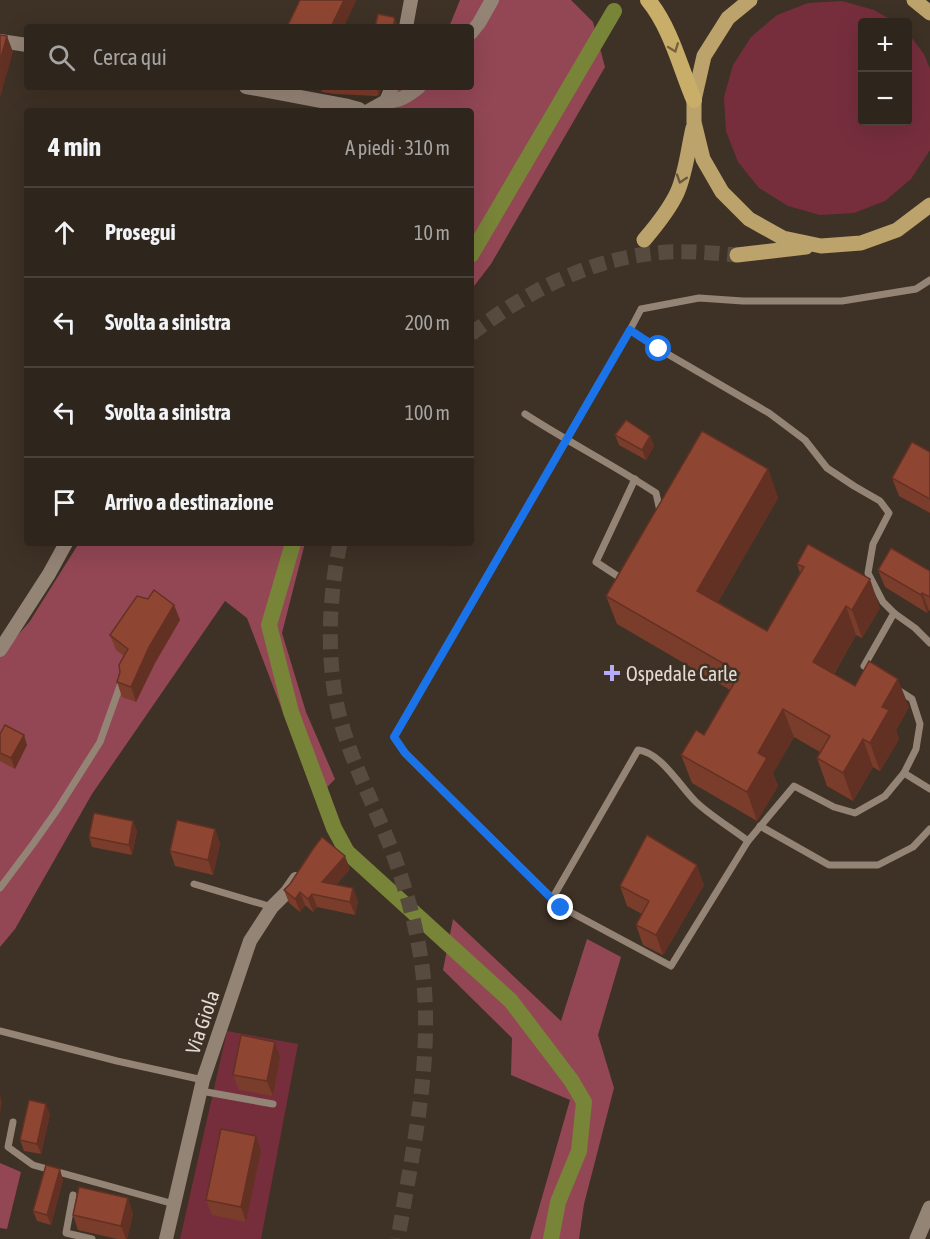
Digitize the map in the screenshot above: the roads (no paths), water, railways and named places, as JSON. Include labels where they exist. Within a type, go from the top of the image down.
[{"type":"highway","points":[[648,0],[667,30],[694,100]]},
{"type":"main road","points":[[644,240],[676,194],[683,175],[694,122],[694,100],[704,56],[728,18],[750,0]]},
{"type":"main road","points":[[914,0],[930,13]]},
{"type":"main road","points":[[694,122],[703,159],[722,192],[749,219],[783,238],[821,246]]},
{"type":"main road","points":[[737,255],[861,243],[897,230],[930,206]]},
{"type":"street","points":[[407,24],[411,0]]},
{"type":"street","points":[[474,29],[492,0]]},
{"type":"street","points":[[0,41],[24,45]]},
{"type":"street","points":[[262,90],[355,108]]},
{"type":"street","points":[[386,101],[391,90]]},
{"type":"street","points":[[373,108],[386,101],[395,102],[415,90]]},
{"type":"street","points":[[0,650],[64,546]]},
{"type":"street","name":"Via Giola","points":[[166,1239],[202,1085],[250,942],[272,907],[287,891],[305,865]]},
{"type":"street","points":[[917,1239],[930,1208]]},
{"type":"lane","points":[[893,686],[912,699],[920,724],[916,749],[904,773],[885,796],[855,813],[834,807],[794,786],[748,841],[671,966],[561,908],[405,753],[394,737],[641,309],[699,298],[743,301],[842,301],[916,289],[930,280]]},
{"type":"lane","points":[[630,330],[769,413],[805,440],[827,468],[880,501],[890,513],[873,544],[868,573],[883,602],[930,643]]},
{"type":"lane","points":[[525,414],[656,493],[661,510],[655,520]]},
{"type":"lane","points":[[628,569],[622,579],[596,562],[635,479]]},
{"type":"lane","points":[[874,673],[864,666],[894,613]]},
{"type":"lane","points":[[0,888],[51,818],[100,742],[120,686]]},
{"type":"lane","points":[[552,899],[639,750],[645,751],[669,770],[695,801],[748,841]]},
{"type":"lane","points":[[904,773],[930,789]]},
{"type":"lane","points":[[760,826],[829,865],[878,865],[913,847],[930,829]]},
{"type":"lane","points":[[194,884],[272,907]]},
{"type":"lane","points":[[0,1031],[273,1104]]},
{"type":"lane","points":[[13,1122],[8,1148],[33,1165],[174,1204]]},
{"type":"lane","points":[[73,1195],[66,1233],[92,1239]]},
{"type":"waterway","points":[[474,250],[614,11]]},
{"type":"waterway","points":[[292,546],[269,625],[291,712],[334,828],[347,852],[511,1001],[571,1080],[584,1102],[579,1151],[558,1202],[551,1239]]},
{"type":"tunnel","points":[[474,332],[539,290],[564,278],[614,260],[668,252],[737,255]]},
{"type":"tunnel","points":[[340,546],[333,585],[330,626],[330,647],[338,710],[349,748],[402,879],[416,931],[424,979],[426,1016],[422,1091],[398,1239]]},
{"type":"place","name":"Ospedale Carle","points":[[612,673]]}]
